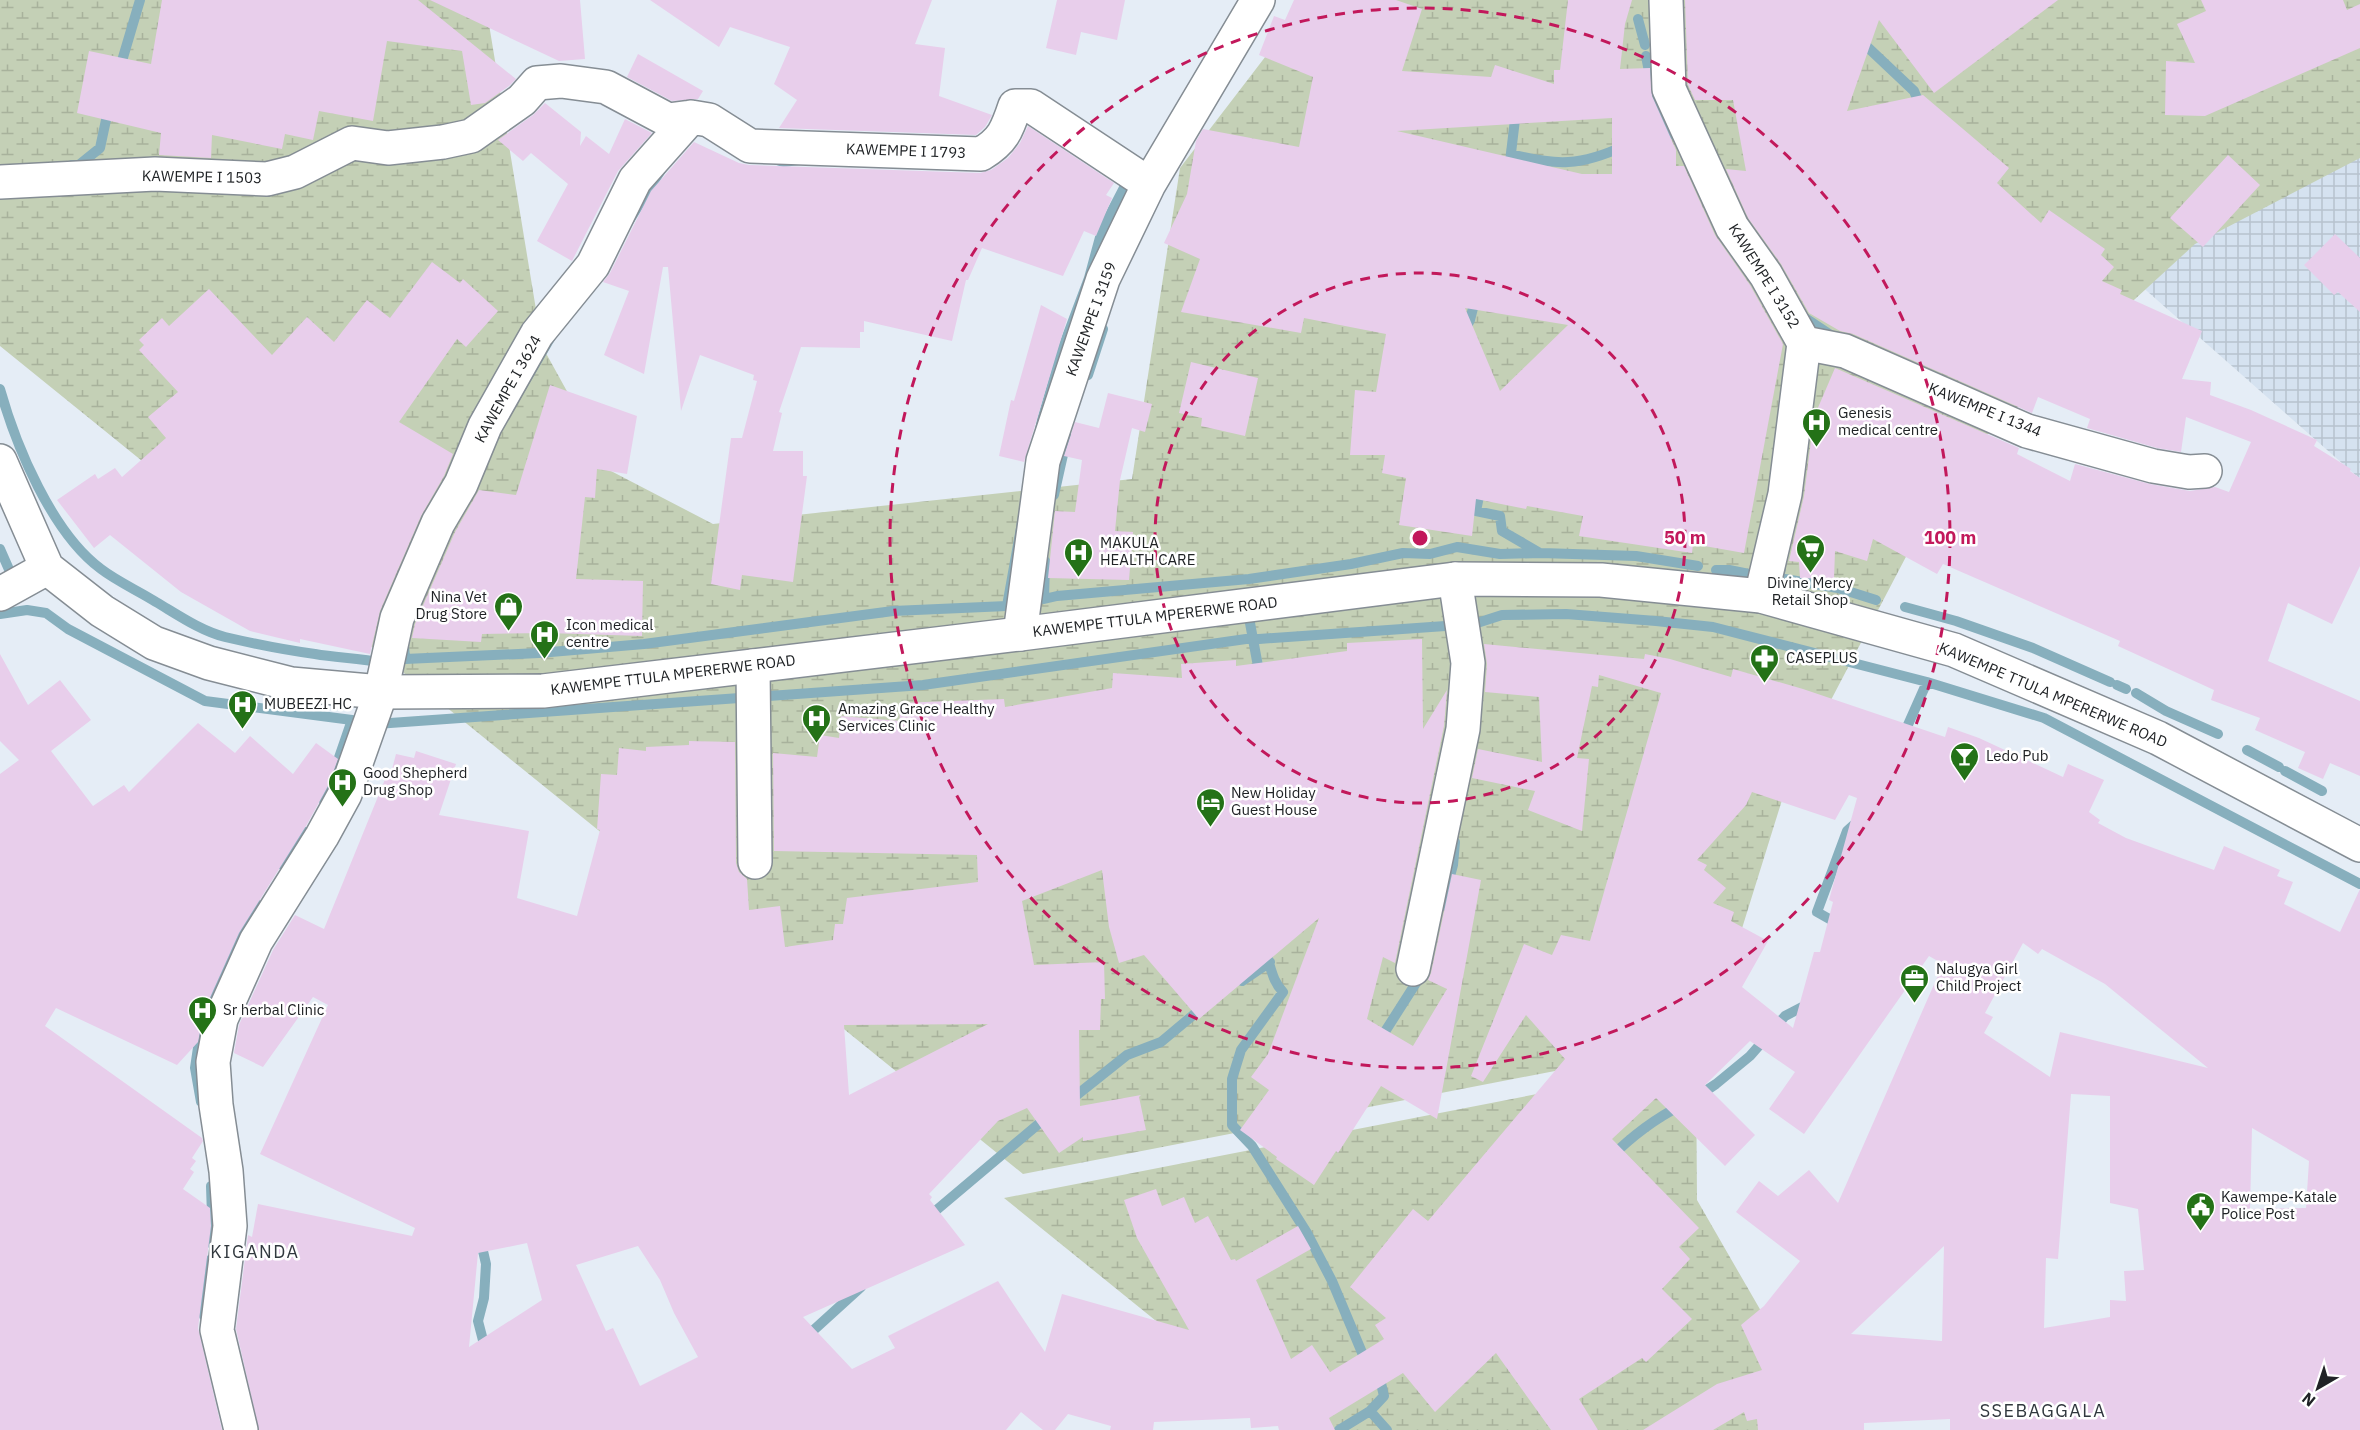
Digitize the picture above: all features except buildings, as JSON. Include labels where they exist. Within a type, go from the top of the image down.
[{"type":"street","name":"KAWEMPE I 3159","points":[[1020,634],[1043,460],[1103,279],[1149,184],[1258,0]]},
{"type":"street","name":"KAWEMPE I 3152","points":[[1666,0],[1669,89],[1732,227],[1766,275],[1804,343],[1785,494],[1761,596]]},
{"type":"street","name":"KAWEMPE I 1503","points":[[0,182],[155,174],[267,179],[295,172],[352,143],[388,148],[443,142],[471,136],[522,100],[537,83],[561,81],[606,87],[668,120],[692,117]]},
{"type":"street","name":"KAWEMPE I 1793","points":[[692,117],[709,120],[750,146],[981,154],[996,145],[1008,128],[1015,106],[1031,106],[1149,184]]},
{"type":"street","name":"KAWEMPE I 3624","points":[[241,1430],[218,1330],[230,1226],[213,1062],[221,1019],[256,941],[322,836],[345,794],[381,692],[397,618],[438,523],[461,484],[485,426],[537,334],[593,265],[635,180],[692,117]]},
{"type":"street","name":"KAWEMPE I 1344","points":[[1804,343],[1845,351],[2027,430],[2153,466],[2188,472],[2205,471]]},
{"type":"street","name":"KAWEMPE TTULA MPERERWE ROAD","points":[[0,461],[47,568],[102,611],[154,643],[209,663],[291,684],[381,692],[543,691],[1455,579],[1601,580],[1761,596],[1954,650],[2158,738],[2360,845]]},
{"type":"street","points":[[0,594],[47,568]]},
{"type":"street","points":[[1413,969],[1463,729],[1468,663],[1455,579]]},
{"type":"street","points":[[753,666],[755,862]]},
{"type":"shaded area","points":[[1817,0],[2360,0],[2360,479]]},
{"type":"green space","points":[[0,0],[485,0],[542,346],[611,471],[713,524],[1132,479],[1180,168],[1292,22],[1332,0],[2360,0],[2360,158],[2195,244],[1954,465],[1787,784],[1715,1015],[1715,1040],[1023,1174],[0,346]]},
{"type":"green space","points":[[1696,1063],[1697,1200],[1803,1384],[1834,1430],[1291,1430],[1004,1198]]},
{"type":"waterway","points":[[119,71],[140,0]]},
{"type":"waterway","points":[[1638,19],[1645,45]]},
{"type":"waterway","points":[[1860,40],[1914,91],[1921,108]]},
{"type":"waterway","points":[[1646,56],[1651,82],[1668,129],[1679,139]]},
{"type":"waterway","points":[[72,165],[79,165],[100,148],[109,106]]},
{"type":"waterway","points":[[1018,110],[1075,139],[1128,180],[1102,230],[1089,278],[1062,350],[1042,420],[1007,606],[893,611],[644,644],[539,653],[405,659],[403,629],[408,608],[440,530],[453,511],[473,464],[510,407],[562,314],[593,278],[678,143],[690,128],[783,162],[799,160],[810,153],[839,157],[859,156],[884,161],[906,154],[941,154],[984,159],[999,150],[1012,127],[1018,110]]},
{"type":"waterway","points":[[1509,170],[1516,111]]},
{"type":"waterway","points":[[1511,154],[1542,161],[1568,162],[1595,157],[1624,146]]},
{"type":"waterway","points":[[1464,332],[1470,320],[1476,296]]},
{"type":"waterway","points":[[1802,316],[1832,336]]},
{"type":"waterway","points":[[1088,375],[1103,329]]},
{"type":"waterway","points":[[0,389],[26,462],[52,511],[83,553],[108,574],[190,622],[225,637],[304,652],[383,663],[384,660]]},
{"type":"waterway","points":[[1054,495],[1067,437]]},
{"type":"waterway","points":[[1481,487],[1476,511],[1500,516],[1502,531],[1540,553]]},
{"type":"waterway","points":[[1045,561],[1044,599],[1249,579],[1351,564],[1403,553],[1430,554],[1457,547],[1500,554],[1636,556],[1698,566]]},
{"type":"waterway","points":[[0,549],[11,574],[3,580]]},
{"type":"waterway","points":[[1716,570],[1754,575],[1756,566]]},
{"type":"waterway","points":[[1781,568],[1779,578],[1838,588],[1876,600]]},
{"type":"waterway","points":[[1905,607],[1956,621],[2033,648],[2110,682]]},
{"type":"waterway","points":[[0,614],[27,610],[46,613],[68,629],[205,701],[352,720],[324,801]]},
{"type":"waterway","points":[[376,724],[923,685],[1253,638],[1474,624],[1502,615],[1566,614],[1656,621],[1713,627],[1927,682],[2044,718],[2360,884]]},
{"type":"waterway","points":[[1250,623],[1260,677]]},
{"type":"waterway","points":[[1903,736],[1927,682]]},
{"type":"waterway","points":[[2117,685],[2126,689]]},
{"type":"waterway","points":[[2136,693],[2166,711],[2218,734]]},
{"type":"waterway","points":[[2247,750],[2279,767]]},
{"type":"waterway","points":[[2285,771],[2322,791]]},
{"type":"waterway","points":[[1840,925],[1817,912],[1847,831],[1857,822]]},
{"type":"waterway","points":[[280,864],[306,832]]},
{"type":"waterway","points":[[1442,906],[1453,865],[1455,842]]},
{"type":"waterway","points":[[201,1102],[195,1068],[203,1014],[224,966],[246,928],[255,902]]},
{"type":"waterway","points":[[1264,949],[1274,977],[1283,992],[1241,1050],[1232,1079],[1232,1125],[1252,1146],[1307,1233],[1332,1281],[1363,1355],[1380,1379],[1384,1396],[1370,1411],[1387,1430]]},
{"type":"waterway","points":[[1242,981],[1270,962]]},
{"type":"waterway","points":[[1379,1041],[1416,983],[1420,972]]},
{"type":"waterway","points":[[1698,1096],[1750,1056],[1785,1016],[1810,1003]]},
{"type":"waterway","points":[[1068,1102],[1127,1055],[1161,1042],[1204,1006]]},
{"type":"waterway","points":[[1610,1158],[1644,1128],[1682,1105]]},
{"type":"waterway","points":[[927,1218],[1048,1116]]},
{"type":"waterway","points":[[211,1186],[213,1245]]},
{"type":"waterway","points":[[480,1238],[486,1264],[484,1298],[478,1321],[486,1352]]},
{"type":"waterway","points":[[204,1316],[204,1291],[210,1260]]},
{"type":"waterway","points":[[806,1337],[861,1287]]},
{"type":"waterway","points":[[1339,1430],[1370,1411]]},
{"type":"place","name":"Genesis medical centre","points":[[1817,448]]},
{"type":"place","name":"Divine Mercy Retail Shop","points":[[1810,574]]},
{"type":"place","name":"MAKULA HEALTH CARE","points":[[1079,578]]},
{"type":"place","name":"Nina Vet Drug Store","points":[[508,632]]},
{"type":"place","name":"Icon medical centre","points":[[545,660]]},
{"type":"place","name":"CASEPLUS","points":[[1765,684]]},
{"type":"place","name":"MUBEEZI HC","points":[[243,730]]},
{"type":"place","name":"Amazing Grace Healthy Services Clinic","points":[[817,744]]},
{"type":"place","name":"Ledo Pub","points":[[1965,782]]},
{"type":"place","name":"Good Shepherd Drug Shop","points":[[342,808]]},
{"type":"place","name":"New Holiday Guest House","points":[[1210,828]]},
{"type":"place","name":"Nalugya Girl Child Project","points":[[1915,1004]]},
{"type":"place","name":"Sr herbal Clinic","points":[[202,1036]]},
{"type":"place","name":"Kawempe-Katale Police Post","points":[[2200,1232]]},
{"type":"district","name":"KIGANDA","points":[[255,1252]]},
{"type":"district","name":"SSEBAGGALA","points":[[2043,1411]]}]
